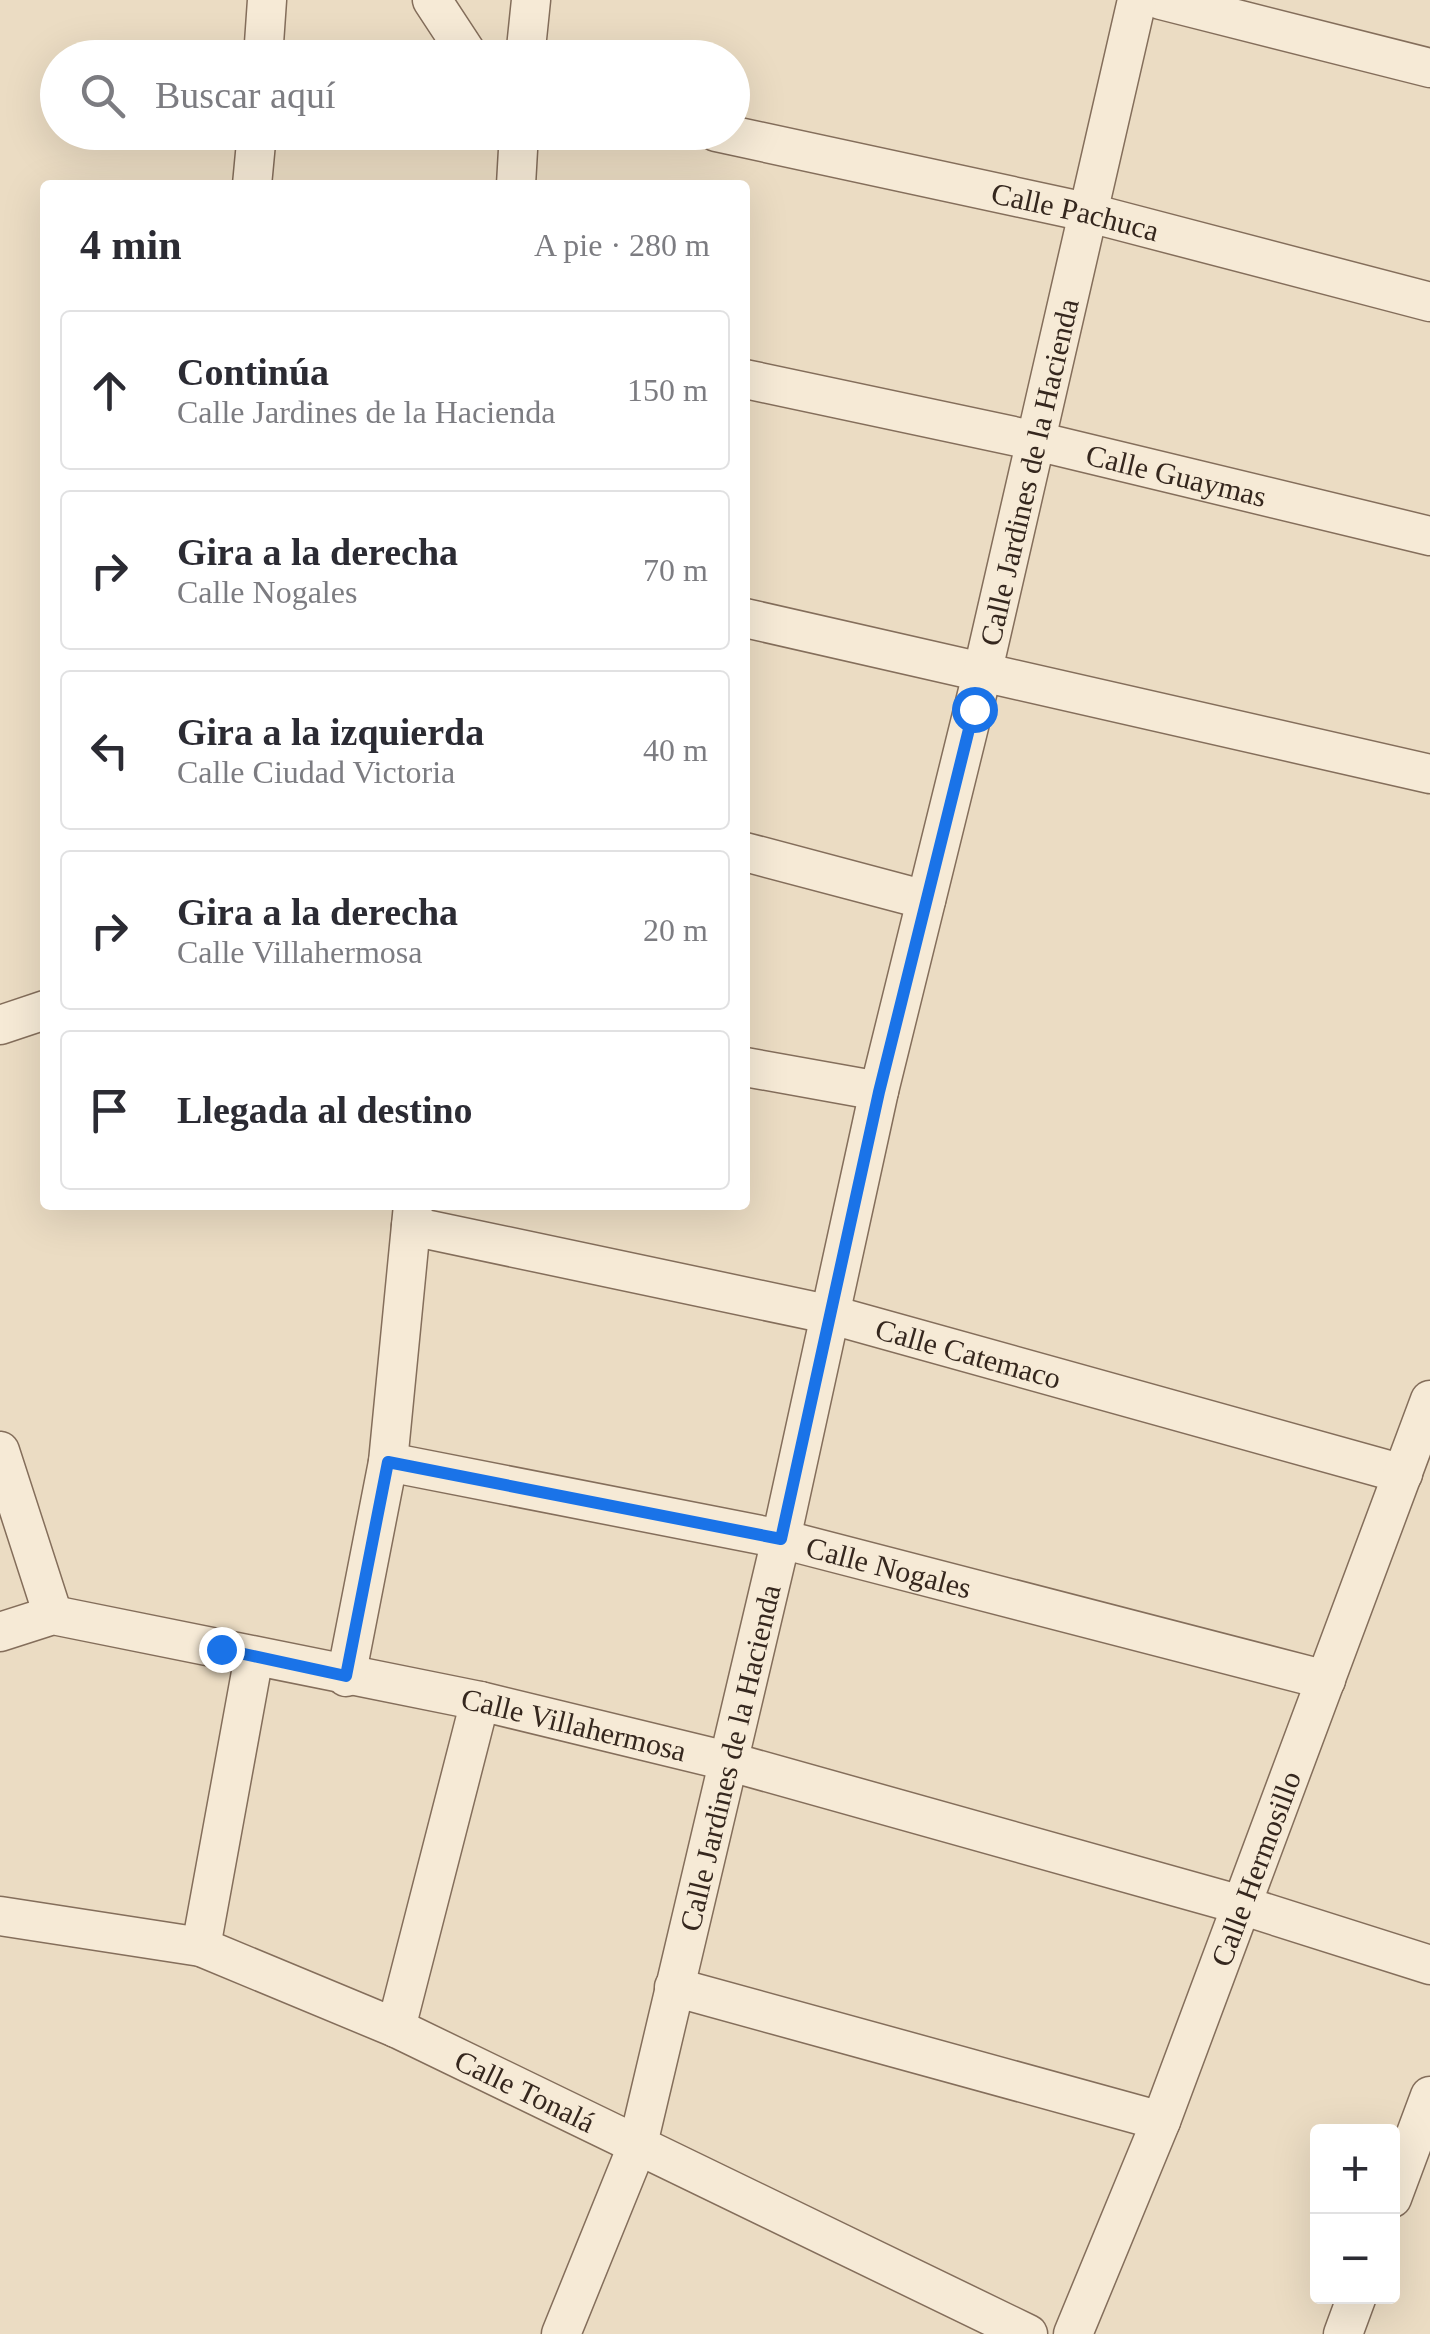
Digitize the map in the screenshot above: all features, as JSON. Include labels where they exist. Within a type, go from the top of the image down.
[{"type":"street","points":[[265,40],[268,0]]},
{"type":"street","points":[[432,0],[458,40]]},
{"type":"street","points":[[527,40],[531,0]]},
{"type":"street","name":"Calle Jardines de la Hacienda","points":[[561,2334],[638,2144],[781,1539],[879,1092],[983,670],[1032,440],[1137,0]]},
{"type":"street","points":[[1161,0],[1430,68]]},
{"type":"street","name":"Calle Pachuca","points":[[750,139],[1086,212],[1430,302]]},
{"type":"street","points":[[252,180],[255,150]]},
{"type":"street","points":[[506,150],[515,180]]},
{"type":"street","points":[[516,180],[518,150]]},
{"type":"street","name":"Calle Guaymas","points":[[750,380],[1032,440],[1430,536]]},
{"type":"street","points":[[750,619],[1430,774]]},
{"type":"street","points":[[750,853],[926,900]]},
{"type":"street","points":[[0,1025],[40,1012]]},
{"type":"street","points":[[750,1068],[879,1092]]},
{"type":"street","points":[[346,1676],[388,1462],[412,1216]]},
{"type":"street","name":"Calle Catemaco","points":[[412,1216],[832,1316],[1402,1474]]},
{"type":"street","name":"Calle Hermosillo","points":[[1073,2334],[1161,2120],[1430,1400]]},
{"type":"street","points":[[0,1451],[53,1615]]},
{"type":"street","name":"Calle Nogales","points":[[388,1462],[781,1539],[1326,1680]]},
{"type":"street","name":"Calle Villahermosa","points":[[0,1632],[53,1615],[480,1701],[728,1761],[1241,1906],[1430,1965]]},
{"type":"street","points":[[201,1947],[254,1656]]},
{"type":"street","points":[[396,2028],[480,1701]]},
{"type":"street","name":"Calle Tonalá","points":[[0,1916],[201,1947],[396,2028],[1028,2334]]},
{"type":"street","points":[[674,1987],[1161,2120]]},
{"type":"street","points":[[1400,2177],[1430,2096]]},
{"type":"street","points":[[1343,2334],[1354,2304]]},
{"type":"route","points":[[221,1649],[346,1676],[388,1462],[781,1539],[879,1092],[974,709]]}]
